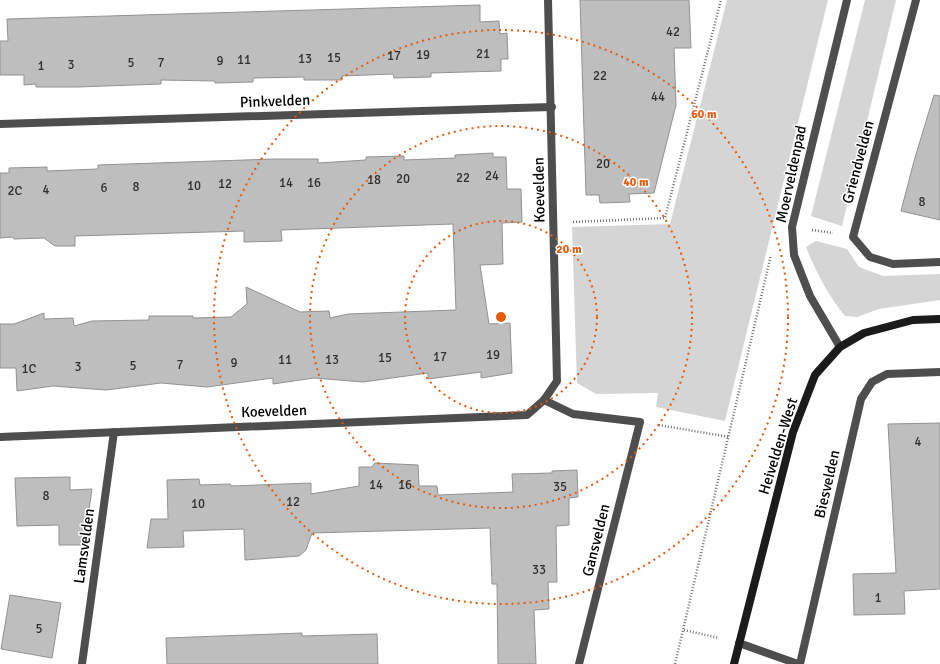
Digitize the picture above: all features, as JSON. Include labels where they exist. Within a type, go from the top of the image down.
[{"type":"street","name":"Koevelden","points":[[0,437],[527,415],[544,400],[557,381],[552,107],[548,0]]},
{"type":"street","name":"Moerveldenpad","points":[[840,347],[810,296],[794,255],[792,227],[847,0]]},
{"type":"street","name":"Griendvelden","points":[[853,237],[916,0]]},
{"type":"street","name":"Pinkvelden","points":[[0,124],[552,107]]},
{"type":"street","points":[[853,237],[870,257],[893,264],[940,262]]},
{"type":"street","name":"Heivelden-West","points":[[734,664],[793,432],[815,375],[840,347],[864,334],[913,320],[940,319]]},
{"type":"street","name":"Biesvelden","points":[[798,664],[861,399],[872,382],[887,374],[940,372]]},
{"type":"street","points":[[544,400],[573,414],[640,422]]},
{"type":"street","name":"Gansvelden","points":[[579,664],[640,422]]},
{"type":"street","name":"Lamsvelden","points":[[82,664],[114,432]]},
{"type":"street","points":[[739,643],[798,664]]},
{"type":"path","points":[[554,223],[665,218],[721,0]]},
{"type":"path","points":[[675,664],[730,437],[772,253],[792,227],[853,237]]},
{"type":"path","points":[[640,422],[730,437]]},
{"type":"path","points":[[684,630],[739,643]]},
{"type":"shaded area","points":[[727,0],[828,0],[725,421],[656,407],[658,393],[596,394],[577,383],[572,227],[670,224]]},
{"type":"shaded area","points":[[865,0],[896,0],[842,226],[811,216]]},
{"type":"shaded area","points":[[816,241],[847,249],[859,267],[883,276],[940,274],[940,300],[879,309],[857,317],[845,316],[823,283],[806,247]]},
{"type":"building","points":[[580,0],[689,0],[691,48],[674,48],[676,105],[654,193],[629,194],[630,202],[600,203],[599,195],[586,195]]},
{"type":"building","points":[[480,5],[480,22],[499,21],[500,34],[507,33],[508,59],[501,59],[501,71],[431,73],[431,77],[394,78],[393,74],[342,76],[342,80],[304,80],[304,77],[253,78],[253,82],[215,83],[215,81],[161,80],[161,84],[78,87],[36,87],[36,84],[24,85],[24,75],[0,75],[0,41],[8,41],[7,19]]},
{"type":"building","points":[[934,95],[940,96],[940,220],[901,211]]},
{"type":"building","points":[[493,153],[493,157],[506,157],[507,189],[521,189],[522,222],[502,223],[503,264],[480,265],[489,324],[510,323],[512,373],[481,378],[481,372],[428,379],[428,373],[363,382],[314,378],[273,384],[273,378],[207,387],[161,383],[106,390],[53,386],[17,391],[16,368],[0,368],[0,324],[14,324],[44,313],[44,319],[73,318],[74,326],[92,321],[149,320],[149,316],[193,316],[193,318],[231,317],[247,304],[246,287],[300,312],[329,311],[330,318],[348,314],[456,310],[453,224],[281,230],[282,241],[244,242],[244,231],[75,236],[75,246],[55,246],[44,238],[0,238],[0,173],[9,173],[9,168],[47,167],[47,171],[98,169],[98,165],[274,159],[318,159],[318,163],[366,160],[366,157],[404,156],[404,160],[455,158],[455,155]]},
{"type":"building","points":[[940,423],[940,589],[904,591],[905,614],[854,615],[853,574],[896,573],[888,424]]},
{"type":"building","points":[[375,463],[418,465],[419,486],[437,486],[438,495],[513,492],[512,474],[552,473],[552,471],[577,470],[578,497],[569,498],[569,525],[556,526],[557,582],[548,582],[549,609],[534,610],[536,664],[498,664],[497,584],[492,584],[490,528],[312,533],[306,550],[299,556],[245,560],[244,529],[183,531],[184,547],[147,548],[151,519],[168,519],[167,480],[199,479],[200,485],[230,484],[231,486],[311,483],[311,494],[359,486],[359,467],[372,467]]},
{"type":"building","points":[[70,477],[70,490],[92,489],[84,545],[59,545],[59,525],[17,526],[15,478]]},
{"type":"building","points":[[10,595],[61,603],[52,658],[1,649]]},
{"type":"building","points":[[302,633],[302,636],[377,634],[378,664],[167,664],[166,638]]}]
